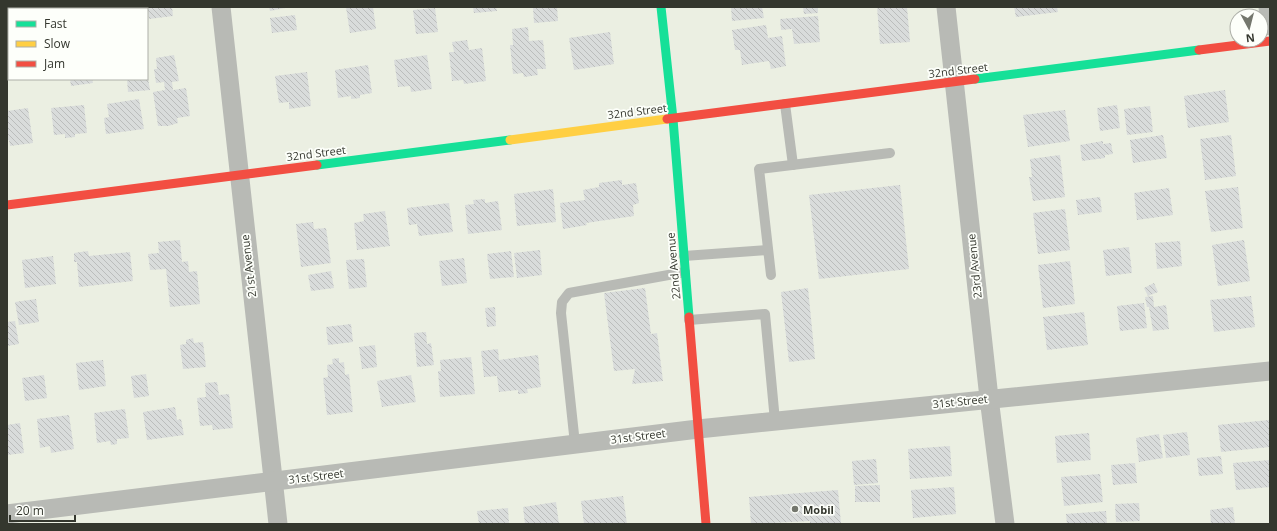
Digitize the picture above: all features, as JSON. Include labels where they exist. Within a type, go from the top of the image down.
[{"type":"street","name":"21st Avenue","points":[[220,7],[278,524]]},
{"type":"street","name":"22nd Avenue","points":[[661,7],[684,256],[706,524]]},
{"type":"street","name":"23rd Avenue","points":[[946,7],[953,82],[989,398],[1005,524]]},
{"type":"street","points":[[1268,7],[1270,26]]},
{"type":"street","name":"32nd Street","points":[[7,205],[1270,41]]},
{"type":"street","name":"31st Street","points":[[7,514],[698,429],[989,398],[1270,371]]},
{"type":"lane","points":[[785,104],[793,165]]},
{"type":"lane","points":[[770,275],[759,169],[890,153]]},
{"type":"lane","points":[[684,256],[768,250]]},
{"type":"lane","points":[[575,444],[561,313],[562,302],[569,293],[685,272]]},
{"type":"lane","points":[[689,320],[765,314],[775,421]]},
{"type":"building","points":[[85,7],[109,7],[109,8]]},
{"type":"building","points":[[172,7],[173,16],[149,19],[148,8],[141,8]]},
{"type":"building","points":[[269,7],[285,7],[285,8],[270,11]]},
{"type":"building","points":[[346,7],[373,7],[376,29],[350,33]]},
{"type":"building","points":[[473,7],[496,7],[497,11],[474,13]]},
{"type":"building","points":[[533,7],[557,7],[558,21],[534,23]]},
{"type":"building","points":[[731,7],[762,7],[764,18],[732,21]]},
{"type":"building","points":[[803,7],[818,7],[818,13],[804,14]]},
{"type":"building","points":[[877,7],[907,7],[910,42],[880,44]]},
{"type":"building","points":[[1014,7],[1057,7],[1058,12],[1016,17]]},
{"type":"building","points":[[435,8],[438,32],[416,34],[413,10]]},
{"type":"building","points":[[295,15],[297,30],[272,33],[270,18]]},
{"type":"building","points":[[818,16],[820,42],[794,44],[792,29],[781,30],[780,19]]},
{"type":"building","points":[[766,25],[768,38],[782,36],[786,66],[771,69],[769,61],[742,65],[740,50],[735,50],[732,30]]},
{"type":"building","points":[[528,27],[529,41],[543,40],[546,69],[537,69],[538,75],[524,77],[523,73],[513,74],[510,45],[513,45],[512,29]]},
{"type":"building","points":[[610,32],[614,64],[574,70],[569,38]]},
{"type":"building","points":[[467,40],[469,50],[482,48],[486,81],[464,84],[463,80],[452,81],[449,52],[454,52],[452,42]]},
{"type":"building","points":[[174,55],[179,81],[172,82],[173,90],[186,88],[190,116],[177,118],[178,123],[168,126],[158,126],[153,92],[165,90],[164,82],[156,83],[154,69],[157,69],[156,58]]},
{"type":"building","points":[[427,55],[432,89],[411,92],[410,86],[398,87],[394,60]]},
{"type":"building","points":[[368,65],[372,93],[360,95],[360,98],[351,99],[351,96],[338,98],[335,70]]},
{"type":"building","points":[[307,72],[311,106],[289,109],[289,102],[279,103],[275,76]]},
{"type":"building","points":[[148,78],[150,90],[128,92],[127,80],[148,80]]},
{"type":"building","points":[[70,80],[92,80],[93,83],[71,86]]},
{"type":"building","points":[[1225,90],[1229,122],[1188,128],[1184,96]]},
{"type":"building","points":[[139,99],[144,129],[106,134],[104,118],[109,117],[107,104]]},
{"type":"building","points":[[84,105],[87,133],[75,134],[75,137],[65,138],[65,134],[54,135],[51,108]]},
{"type":"building","points":[[1117,105],[1120,128],[1100,131],[1097,108]]},
{"type":"building","points":[[1150,106],[1153,132],[1127,135],[1124,109]]},
{"type":"building","points":[[28,108],[33,143],[10,146],[9,140],[7,140],[7,111]]},
{"type":"building","points":[[1065,110],[1070,141],[1028,147],[1023,115]]},
{"type":"building","points":[[1163,135],[1167,158],[1133,163],[1130,140]]},
{"type":"building","points":[[1231,135],[1236,176],[1205,180],[1200,139]]},
{"type":"building","points":[[1103,141],[1103,144],[1111,143],[1113,154],[1105,155],[1105,158],[1082,161],[1080,145]]},
{"type":"building","points":[[1060,155],[1065,197],[1033,201],[1029,177],[1032,177],[1030,159]]},
{"type":"building","points":[[622,180],[622,185],[636,183],[639,203],[633,205],[634,216],[586,223],[587,225],[563,229],[560,203],[585,200],[583,190],[599,187],[599,183]]},
{"type":"building","points":[[900,185],[909,269],[819,279],[809,195]]},
{"type":"building","points":[[1238,187],[1243,228],[1211,232],[1205,191]]},
{"type":"building","points":[[1169,188],[1173,215],[1137,220],[1134,193]]},
{"type":"building","points":[[553,189],[556,222],[517,226],[514,194]]},
{"type":"building","points":[[1100,197],[1102,212],[1078,215],[1076,200]]},
{"type":"building","points":[[485,199],[485,203],[498,201],[502,230],[468,234],[465,205],[474,204],[473,200]]},
{"type":"building","points":[[449,203],[453,232],[419,236],[417,224],[409,225],[407,208]]},
{"type":"building","points":[[1065,209],[1070,250],[1038,254],[1033,213]]},
{"type":"building","points":[[385,211],[390,246],[357,250],[354,223],[364,221],[363,214]]},
{"type":"building","points":[[313,222],[314,229],[326,228],[331,263],[301,267],[296,224]]},
{"type":"building","points":[[180,240],[182,262],[188,261],[189,272],[197,271],[200,304],[170,307],[166,269],[150,270],[148,254],[159,253],[158,242]]},
{"type":"building","points":[[1244,240],[1250,281],[1218,286],[1212,245]]},
{"type":"building","points":[[1180,241],[1182,266],[1157,269],[1155,243]]},
{"type":"building","points":[[1129,247],[1132,273],[1106,276],[1103,250]]},
{"type":"building","points":[[540,250],[542,275],[517,278],[514,253]]},
{"type":"building","points":[[88,251],[89,256],[130,252],[133,281],[79,287],[77,262],[74,262],[74,253]]},
{"type":"building","points":[[511,251],[514,277],[490,279],[487,254]]},
{"type":"building","points":[[53,256],[56,284],[25,288],[22,260]]},
{"type":"building","points":[[464,258],[467,283],[442,286],[439,261]]},
{"type":"building","points":[[364,259],[367,287],[349,289],[346,260]]},
{"type":"building","points":[[1070,261],[1075,304],[1043,308],[1038,265]]},
{"type":"building","points":[[331,271],[334,288],[311,291],[308,275]]},
{"type":"building","points":[[1154,283],[1158,292],[1148,296],[1144,288]]},
{"type":"building","points":[[645,288],[651,334],[657,333],[663,381],[632,384],[635,369],[614,371],[604,293]]},
{"type":"building","points":[[808,288],[815,359],[789,362],[781,292]]},
{"type":"building","points":[[1153,296],[1154,307],[1166,305],[1169,329],[1153,331],[1149,307],[1147,307],[1145,297]]},
{"type":"building","points":[[1251,296],[1255,327],[1214,332],[1210,300]]},
{"type":"building","points":[[36,299],[39,322],[19,325],[15,302]]},
{"type":"building","points":[[1144,303],[1147,328],[1120,331],[1117,306]]},
{"type":"building","points":[[495,307],[496,326],[487,327],[485,308]]},
{"type":"building","points":[[1084,312],[1088,345],[1047,350],[1043,317]]},
{"type":"building","points":[[15,321],[19,344],[7,346],[7,322]]},
{"type":"building","points":[[351,324],[353,342],[328,345],[326,327]]},
{"type":"building","points":[[426,332],[427,344],[431,343],[434,365],[417,367],[414,333]]},
{"type":"building","points":[[193,338],[194,343],[203,342],[206,367],[183,369],[180,345],[186,344],[186,340]]},
{"type":"building","points":[[375,345],[377,367],[362,369],[359,347]]},
{"type":"building","points":[[498,349],[499,360],[538,355],[541,387],[527,389],[528,393],[518,394],[518,390],[499,392],[497,376],[484,377],[481,351]]},
{"type":"building","points":[[471,357],[475,394],[440,397],[438,371],[441,371],[440,360]]},
{"type":"building","points":[[339,358],[339,363],[344,362],[345,375],[349,374],[353,412],[327,415],[323,378],[328,377],[327,365],[333,364],[332,359]]},
{"type":"building","points":[[103,360],[106,386],[79,390],[76,363]]},
{"type":"building","points":[[146,374],[149,396],[134,398],[131,376]]},
{"type":"building","points":[[44,375],[47,398],[25,401],[22,378]]},
{"type":"building","points":[[411,375],[416,402],[382,407],[377,381]]},
{"type":"building","points":[[217,382],[219,395],[229,394],[233,428],[213,430],[212,425],[200,426],[197,398],[206,397],[205,383]]},
{"type":"building","points":[[175,407],[177,420],[181,419],[184,435],[147,440],[143,412]]},
{"type":"building","points":[[125,409],[129,438],[117,439],[117,444],[111,445],[110,441],[97,443],[94,413]]},
{"type":"building","points":[[69,415],[74,449],[51,453],[50,446],[40,448],[37,419]]},
{"type":"building","points":[[1269,420],[1270,447],[1221,452],[1218,425]]},
{"type":"building","points":[[20,423],[24,453],[7,455],[7,425]]},
{"type":"building","points":[[1187,432],[1190,455],[1166,458],[1163,435]]},
{"type":"building","points":[[1089,433],[1091,460],[1057,463],[1055,436]]},
{"type":"building","points":[[1159,434],[1163,458],[1139,462],[1136,438]]},
{"type":"building","points":[[950,446],[952,476],[910,479],[908,449]]},
{"type":"building","points":[[1221,456],[1223,474],[1199,476],[1197,458]]},
{"type":"building","points":[[876,459],[878,483],[854,485],[852,461]]},
{"type":"building","points":[[1270,460],[1270,487],[1236,490],[1233,463]]},
{"type":"building","points":[[1135,463],[1137,483],[1113,485],[1111,465]]},
{"type":"building","points":[[1100,474],[1103,502],[1064,506],[1061,477]]},
{"type":"building","points":[[880,485],[880,502],[855,502],[855,486]]},
{"type":"building","points":[[954,487],[956,514],[913,518],[911,490]]},
{"type":"building","name":"Mobil","points":[[838,490],[841,524],[810,524],[810,521],[751,524],[749,497]]},
{"type":"building","points":[[623,496],[627,524],[584,524],[581,501]]},
{"type":"building","points":[[556,502],[559,524],[525,524],[523,507]]},
{"type":"building","points":[[1139,503],[1140,521],[1116,522],[1115,504]]},
{"type":"building","points":[[1233,507],[1235,524],[1211,524],[1210,510]]},
{"type":"building","points":[[508,508],[509,524],[479,524],[477,511]]},
{"type":"building","points":[[1106,511],[1107,524],[1067,524],[1066,514]]},
{"type":"traffic: fast","points":[[661,7],[673,119],[689,317]]},
{"type":"traffic: fast","points":[[975,79],[1199,50]]},
{"type":"traffic: fast","points":[[317,165],[510,140]]},
{"type":"traffic: slow","points":[[510,140],[667,119]]},
{"type":"traffic: jam","points":[[1199,50],[1270,41]]},
{"type":"traffic: jam","points":[[667,119],[975,79]]},
{"type":"traffic: jam","points":[[7,205],[317,165]]},
{"type":"traffic: jam","points":[[689,317],[706,524]]},
{"type":"place","name":"Mobil","points":[[795,509]]}]
